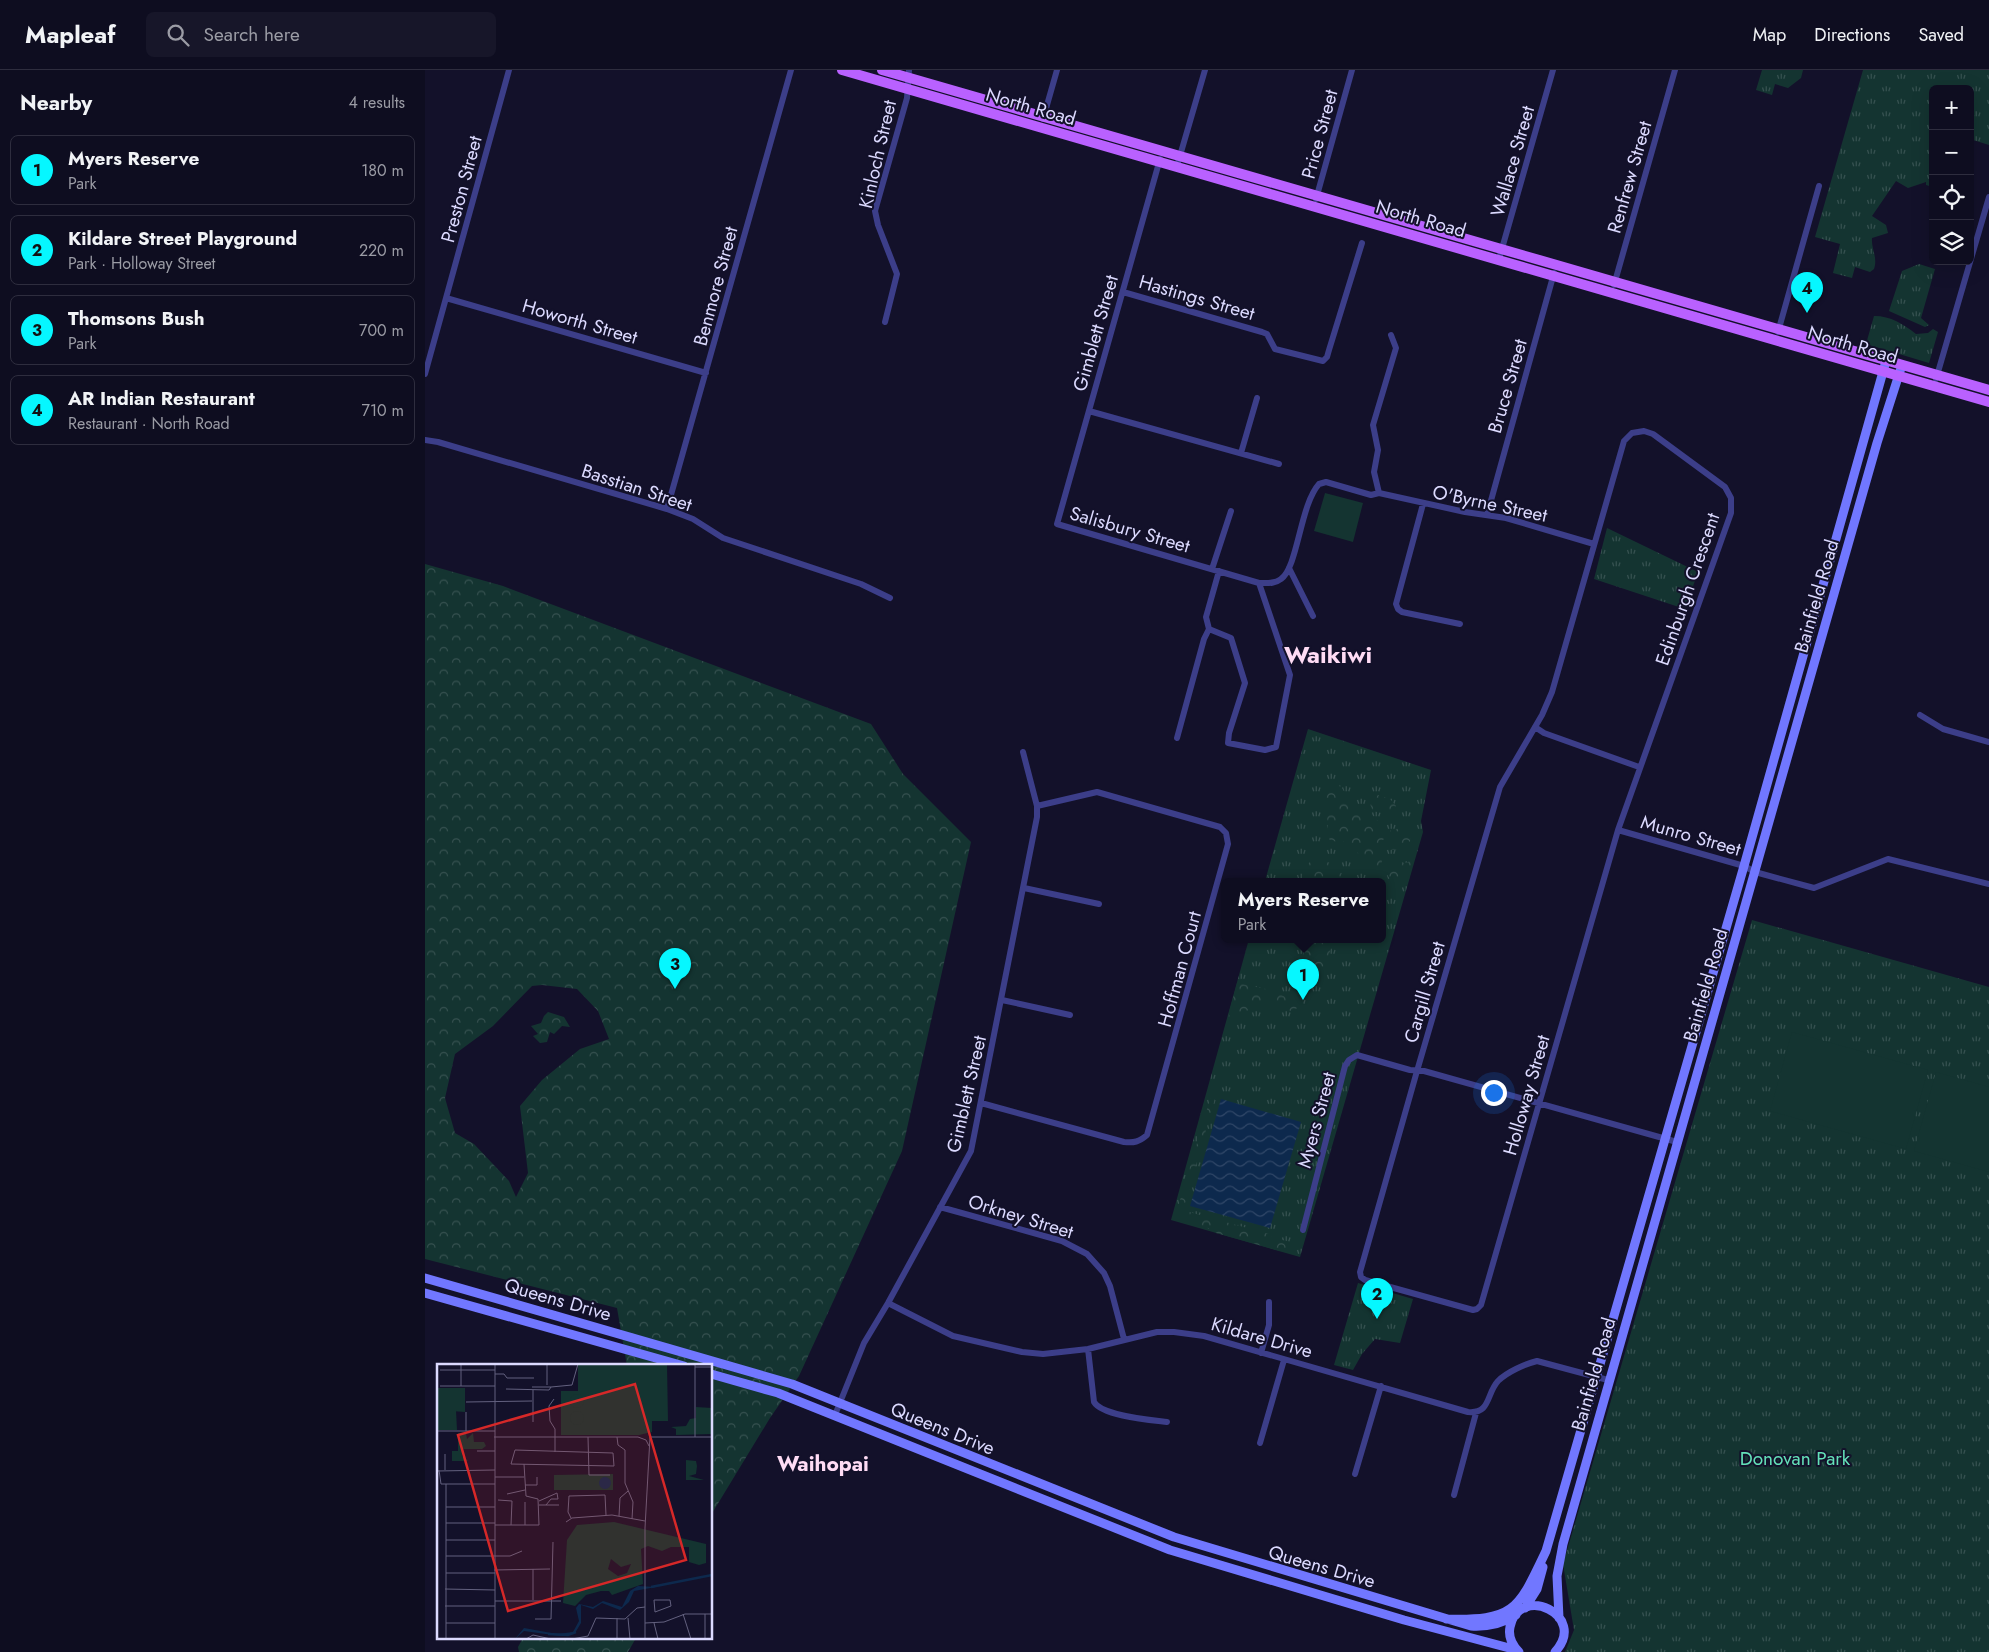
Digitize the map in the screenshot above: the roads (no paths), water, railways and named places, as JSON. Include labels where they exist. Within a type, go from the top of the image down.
[{"type":"main road","name":"North Road","points":[[842,70],[1159,161],[1179,161],[1317,195],[1502,249],[1612,292],[1777,334]]},
{"type":"main road","name":"North Road","points":[[882,70],[908,74],[1043,116],[1162,150],[1179,161],[1314,206],[1499,260],[1615,282],[1777,334],[1885,366],[1898,376],[1989,402]]},
{"type":"main road","name":"North Road","points":[[1885,366],[1902,364],[1989,390]]},
{"type":"main road","name":"Bainfield Road","points":[[1555,1652],[1563,1636],[1562,1624],[1559,1618],[1558,1564],[1608,1380],[1716,1003],[1850,537],[1902,364]]},
{"type":"main road","name":"Bainfield Road","points":[[1516,1615],[1533,1598],[1539,1583],[1546,1551],[1885,366]]},
{"type":"main road","points":[[1869,420],[1883,424]]},
{"type":"main road","points":[[1838,534],[1850,537]]},
{"type":"main road","points":[[1780,736],[1792,739]]},
{"type":"main road","points":[[1705,1000],[1716,1003]]},
{"type":"main road","name":"Queens Drive","points":[[425,1278],[792,1384],[1120,1517],[1197,1545],[1471,1626],[1482,1627],[1507,1621],[1516,1615]]},
{"type":"main road","name":"Queens Drive","points":[[425,1293],[677,1364]]},
{"type":"main road","points":[[481,1308],[485,1294]]},
{"type":"main road","name":"Queens Drive","points":[[713,1375],[778,1393],[1193,1558],[1517,1651]]},
{"type":"main road","points":[[1193,1558],[1197,1545]]},
{"type":"main road","name":"Bainfield Road","points":[[1523,1596],[1546,1551]]},
{"type":"main road","name":"Queens Drive","points":[[1446,1619],[1477,1620],[1496,1617],[1507,1611],[1523,1596]]},
{"type":"main road","points":[[1525,1608],[1544,1606],[1559,1618]]},
{"type":"main road","points":[[1404,1620],[1407,1608]]},
{"type":"main road","points":[[1516,1615],[1510,1628],[1510,1634],[1517,1651]]},
{"type":"street","name":"Preston Street","points":[[425,374],[509,70]]},
{"type":"street","name":"Benmore Street","points":[[667,509],[791,70]]},
{"type":"street","points":[[1041,127],[1057,70]]},
{"type":"street","points":[[1179,161],[1205,70]]},
{"type":"street","name":"Price Street","points":[[1314,206],[1352,70]]},
{"type":"street","name":"Wallace Street","points":[[1499,260],[1553,70]]},
{"type":"street","name":"Renfrew Street","points":[[1612,292],[1675,70]]},
{"type":"street","name":"Kinloch Street","points":[[885,322],[897,274],[878,225],[875,211],[907,98],[908,74]]},
{"type":"street","name":"Gimblett Street","points":[[1057,524],[1162,150]]},
{"type":"street","points":[[1777,334],[1819,186]]},
{"type":"street","points":[[1934,386],[1989,197]]},
{"type":"street","name":"Hastings Street","points":[[1123,292],[1263,332],[1267,334],[1275,349],[1323,361],[1327,357],[1362,243]]},
{"type":"street","name":"Bruce Street","points":[[1487,515],[1555,270]]},
{"type":"street","name":"Howorth Street","points":[[446,298],[706,373]]},
{"type":"street","points":[[1379,494],[1373,472],[1378,450],[1373,425],[1396,348],[1391,335]]},
{"type":"street","points":[[1241,453],[1257,398]]},
{"type":"street","points":[[1089,410],[1279,464]]},
{"type":"street","name":"Edinburgh Crescent","points":[[1535,727],[1543,715],[1552,692],[1625,441],[1632,433],[1644,431],[1653,434],[1725,487],[1729,492],[1731,513],[1639,768]]},
{"type":"street","name":"Basstian Street","points":[[425,440],[438,442],[667,509],[693,519],[713,534],[723,538],[861,584],[890,598]]},
{"type":"street","name":"O'Byrne Street","points":[[1289,568],[1310,496],[1319,484],[1326,482],[1371,495],[1379,494],[1423,504],[1506,518],[1595,544]]},
{"type":"street","points":[[1423,504],[1397,604],[1398,609],[1402,612],[1460,624]]},
{"type":"street","points":[[1177,738],[1204,639],[1209,629],[1206,617],[1231,511]]},
{"type":"street","name":"Salisbury Street","points":[[1057,524],[1259,583]]},
{"type":"street","points":[[1209,629],[1231,638],[1245,683],[1229,733],[1228,743],[1265,750],[1276,748],[1290,675],[1259,583],[1276,582],[1287,574],[1289,568]]},
{"type":"street","points":[[1289,568],[1313,616]]},
{"type":"street","points":[[1920,715],[1943,729],[1989,742]]},
{"type":"street","points":[[1535,727],[1544,733],[1639,768]]},
{"type":"street","name":"Cargill Street","points":[[1360,1272],[1500,787],[1535,727]]},
{"type":"street","name":"Gimblett Street","points":[[835,1415],[863,1343],[888,1303],[971,1150],[1036,826],[1037,806],[1023,752]]},
{"type":"street","name":"Holloway Street","points":[[1360,1272],[1365,1280],[1473,1310],[1481,1305],[1618,830],[1639,768]]},
{"type":"street","name":"Hoffman Court","points":[[981,1102],[1123,1142],[1134,1143],[1147,1136],[1228,844],[1226,833],[1215,826],[1097,792],[1037,806]]},
{"type":"street","name":"Munro Street","points":[[1618,830],[1814,888],[1888,859],[1989,884]]},
{"type":"street","points":[[1023,888],[1099,904]]},
{"type":"street","points":[[1002,1000],[1070,1015]]},
{"type":"street","name":"Myers Street","points":[[1303,1230],[1345,1066],[1353,1056],[1361,1055],[1417,1071],[1427,1071],[1677,1142]]},
{"type":"street","name":"Orkney Street","points":[[940,1207],[1062,1241],[1087,1254],[1104,1274],[1110,1286],[1124,1339]]},
{"type":"street","points":[[1261,1353],[1269,1325],[1269,1302]]},
{"type":"street","name":"Kildare Drive","points":[[888,1303],[948,1334],[1007,1350],[1043,1354],[1088,1349],[1157,1332],[1204,1336],[1476,1413]]},
{"type":"street","points":[[1088,1349],[1094,1402],[1096,1405],[1107,1411],[1167,1422]]},
{"type":"street","points":[[1260,1443],[1284,1360]]},
{"type":"street","points":[[1454,1495],[1476,1413],[1483,1409],[1500,1380],[1531,1363],[1542,1362],[1608,1380]]},
{"type":"street","points":[[1355,1474],[1381,1386]]},
{"type":"water","points":[[1221,1099],[1301,1122],[1270,1228],[1190,1206]]},
{"type":"place","name":"AR Indian Restaurant","points":[[1807,313]]},
{"type":"place","name":"Thomsons Bush","points":[[675,989]]},
{"type":"place","name":"Myers Reserve","points":[[1303,1000]]},
{"type":"place","name":"Kildare Street Playground","points":[[1377,1319]]},
{"type":"district","name":"Waikiwi","points":[[1328,655]]},
{"type":"district","name":"Waihopai","points":[[823,1464]]},
{"type":"park label","name":"Donovan Park","points":[[1795,1458]]}]
